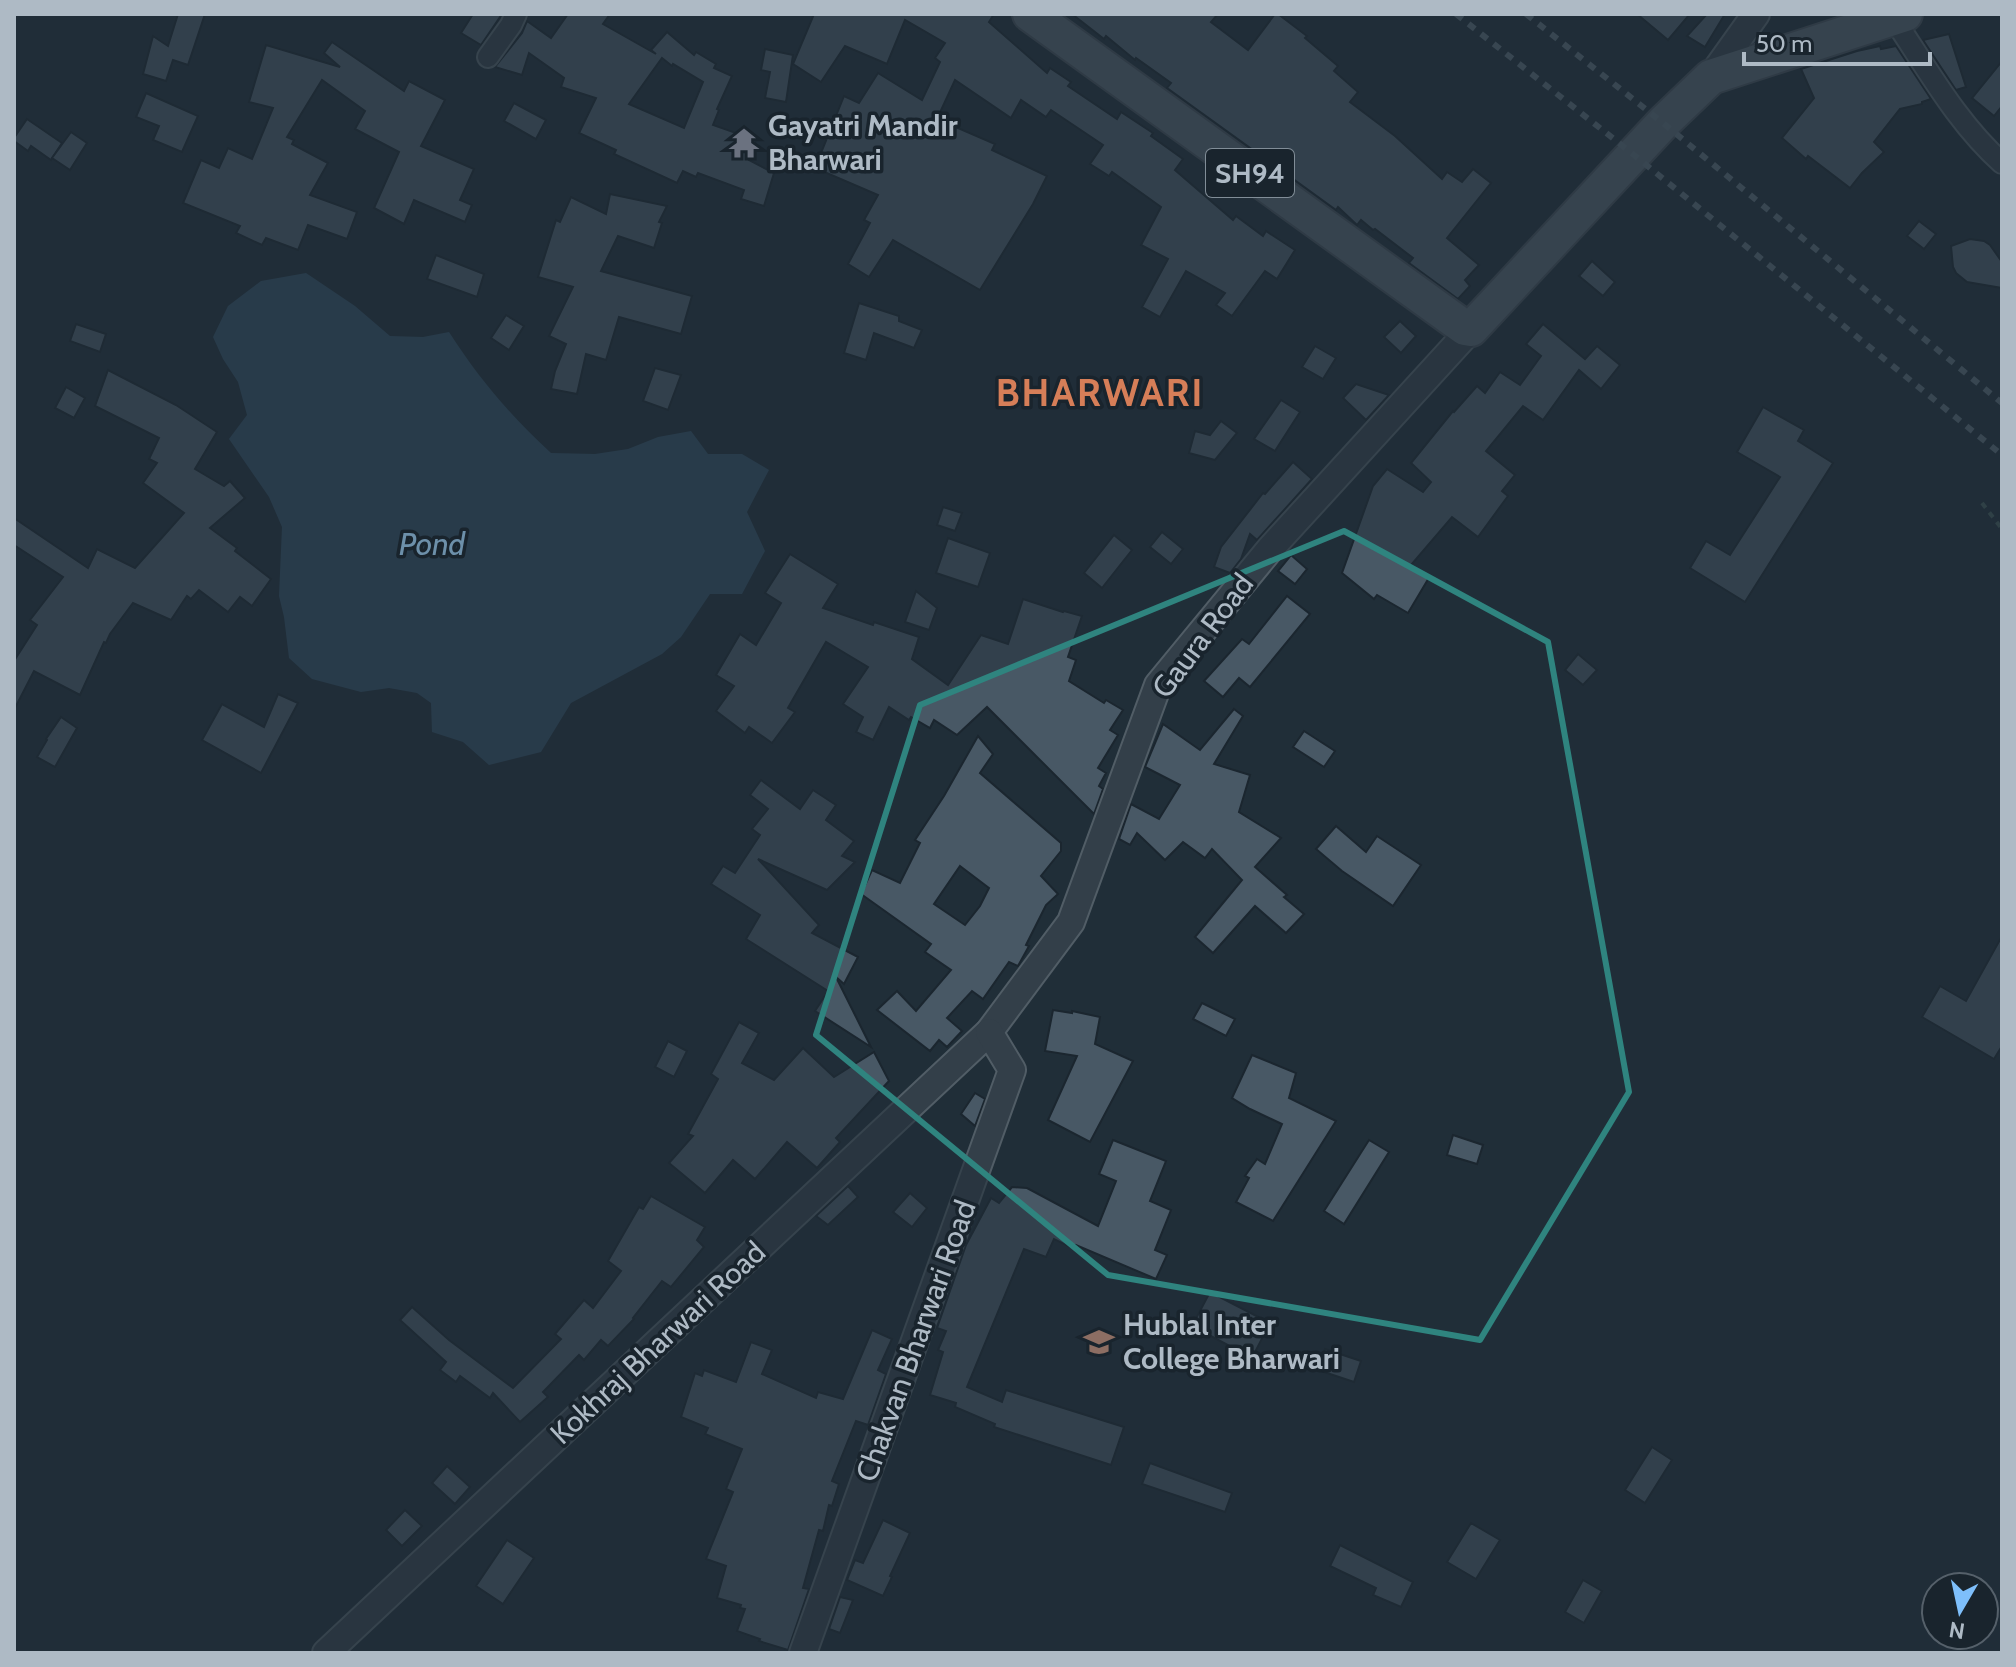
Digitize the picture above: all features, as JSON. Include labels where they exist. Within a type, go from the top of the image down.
[{"type":"main road","name":"SH94","points":[[1030,14],[1465,328],[1471,329]]},
{"type":"main road","points":[[1471,329],[1663,123],[1711,77],[1899,16]]},
{"type":"street","points":[[488,57],[516,14]]},
{"type":"street","points":[[1711,77],[1756,14]]},
{"type":"street","points":[[1899,16],[1960,118],[2002,163]]},
{"type":"street","name":"Gaura Road","points":[[989,1032],[1071,922],[1158,685],[1270,549],[1471,329]]},
{"type":"street","name":"Kokhraj Bharwari Road","points":[[326,1653],[989,1032]]},
{"type":"street","name":"Chakvan Bharwari Road","points":[[803,1653],[1012,1070],[989,1032]]},
{"type":"path","points":[[1982,503],[2002,529]]},
{"type":"highlighted area","points":[[1344,531],[1548,642],[1629,1092],[1480,1340],[1108,1275],[816,1035],[920,705]]},
{"type":"water","name":"Pond","points":[[306,273],[355,306],[390,336],[423,337],[449,332],[496,396],[551,453],[595,454],[628,449],[658,437],[691,431],[708,454],[742,454],[769,470],[747,512],[765,551],[742,594],[710,594],[681,637],[662,654],[571,703],[541,752],[489,765],[463,742],[432,732],[431,703],[417,693],[389,688],[361,692],[312,679],[289,658],[279,596],[282,527],[269,497],[229,439],[247,415],[238,382],[213,337],[228,306],[261,281]]},
{"type":"building","points":[[178,14],[205,14],[188,65],[173,60],[166,81],[143,74],[153,36],[168,46]]},
{"type":"building","points":[[473,14],[502,14],[481,45],[461,33]]},
{"type":"building","points":[[568,14],[610,14],[603,24],[656,54],[651,50],[667,32],[694,55],[696,52],[716,64],[714,68],[732,76],[713,125],[756,140],[749,160],[774,173],[764,206],[741,199],[744,190],[698,173],[696,177],[683,171],[677,183],[614,154],[616,150],[579,133],[596,98],[561,87],[564,78],[529,53],[522,75],[495,67],[522,33],[527,21],[551,38]],"holes":[[[662,58],[703,82],[684,128],[629,104]]]},
{"type":"building","points":[[814,14],[994,14],[989,22],[1047,73],[1050,68],[1071,82],[1068,86],[1117,119],[1121,112],[1153,133],[1151,136],[1183,159],[1175,170],[1233,220],[1236,216],[1263,236],[1266,231],[1295,250],[1277,279],[1265,271],[1232,316],[1216,305],[1225,293],[1186,271],[1160,317],[1142,307],[1168,259],[1141,245],[1161,207],[1112,172],[1109,176],[1090,164],[1103,145],[1051,110],[1046,117],[1021,100],[1011,118],[955,80],[937,119],[995,144],[992,150],[1047,176],[980,290],[893,240],[869,277],[848,264],[870,223],[864,220],[878,195],[815,168],[844,96],[859,103],[878,73],[922,100],[940,62],[935,58],[945,43],[905,20],[887,64],[845,46],[821,82],[793,64]]},
{"type":"building","points":[[1072,14],[1218,14],[1211,22],[1248,50],[1278,14],[1338,66],[1334,71],[1358,92],[1350,102],[1395,136],[1442,179],[1447,172],[1462,182],[1473,169],[1491,183],[1447,238],[1479,265],[1465,280],[1470,286],[1458,299],[1409,263],[1413,258],[1375,229],[1361,220],[1357,225],[1338,207],[1336,210],[1167,88],[1171,83]]},
{"type":"building","points":[[1637,14],[1690,14],[1668,40]]},
{"type":"building","points":[[1707,14],[1725,14],[1705,47],[1687,36]]},
{"type":"building","points":[[1949,34],[1966,87],[1956,90],[1923,40]]},
{"type":"building","points":[[332,42],[404,91],[409,81],[445,100],[421,146],[474,169],[460,200],[472,205],[465,222],[414,200],[404,224],[374,208],[399,152],[355,129],[365,111],[322,80],[287,137],[294,140],[292,144],[328,163],[310,195],[357,212],[347,239],[308,225],[298,250],[266,238],[262,245],[236,233],[240,226],[183,203],[201,160],[219,168],[228,148],[252,159],[273,108],[249,102],[266,45],[340,67],[324,53]]},
{"type":"building","points":[[1880,46],[1881,49],[1896,46],[1931,99],[1900,109],[1874,142],[1884,152],[1850,188],[1808,156],[1806,159],[1782,138],[1814,98],[1801,69]]},
{"type":"building","points":[[765,49],[793,55],[786,102],[765,98],[770,72],[761,70]]},
{"type":"building","points":[[2002,61],[2002,106],[1994,116],[1972,98]]},
{"type":"building","points":[[146,93],[198,116],[182,152],[153,140],[159,126],[136,117]]},
{"type":"building","points":[[514,103],[546,120],[536,139],[504,121]]},
{"type":"building","points":[[27,119],[62,143],[51,160],[31,146],[28,151],[14,141]]},
{"type":"building","points":[[71,132],[87,143],[70,170],[52,158]]},
{"type":"building","points":[[610,194],[667,206],[659,222],[662,223],[654,248],[618,236],[601,271],[692,296],[681,334],[619,317],[606,360],[586,354],[577,394],[551,389],[566,344],[549,336],[573,287],[538,277],[556,220],[560,222],[571,197],[606,214]]},
{"type":"building","points":[[1919,221],[1936,234],[1924,249],[1907,236]]},
{"type":"building","points":[[1970,239],[1990,245],[2002,262],[2002,288],[1967,282],[1956,273],[1951,246]]},
{"type":"building","points":[[436,255],[484,274],[477,297],[427,279]]},
{"type":"building","points":[[1592,261],[1615,282],[1603,296],[1579,276]]},
{"type":"building","points":[[859,303],[899,316],[899,321],[922,330],[914,348],[874,333],[866,360],[844,353]]},
{"type":"building","points":[[506,315],[524,326],[509,350],[491,338]]},
{"type":"building","points":[[1400,321],[1416,336],[1401,353],[1384,337]]},
{"type":"building","points":[[76,324],[106,334],[100,352],[70,341]]},
{"type":"building","points":[[1543,324],[1585,359],[1597,346],[1620,365],[1601,389],[1579,370],[1543,420],[1523,406],[1486,451],[1515,475],[1502,491],[1508,496],[1478,537],[1452,517],[1411,565],[1430,576],[1408,613],[1377,595],[1374,599],[1342,573],[1373,486],[1387,469],[1423,492],[1431,482],[1411,463],[1477,386],[1485,393],[1500,372],[1520,385],[1541,356],[1526,344]]},
{"type":"building","points":[[1315,346],[1336,358],[1323,379],[1302,367]]},
{"type":"building","points":[[655,368],[681,375],[668,410],[643,401]]},
{"type":"building","points":[[108,370],[176,405],[217,432],[195,469],[224,486],[230,481],[245,498],[210,528],[271,579],[252,606],[240,597],[228,612],[199,590],[191,599],[187,596],[171,620],[133,603],[104,642],[80,695],[34,671],[14,710],[14,661],[37,625],[30,620],[63,577],[14,545],[14,518],[88,568],[97,549],[135,568],[184,513],[143,483],[157,463],[149,459],[159,438],[95,406]]},
{"type":"building","points":[[1356,384],[1389,395],[1366,420],[1343,398]]},
{"type":"building","points":[[66,387],[85,398],[74,418],[55,408]]},
{"type":"building","points":[[1281,400],[1300,412],[1275,451],[1254,439]]},
{"type":"building","points":[[1763,407],[1804,430],[1798,441],[1833,463],[1745,602],[1690,568],[1706,541],[1730,555],[1780,477],[1737,452]]},
{"type":"building","points":[[1221,421],[1237,433],[1215,460],[1189,453],[1195,431],[1210,435]]},
{"type":"building","points":[[1293,462],[1312,479],[1257,540],[1250,534],[1241,559],[1230,573],[1214,567],[1221,547],[1263,493]]},
{"type":"building","points":[[943,507],[962,513],[955,531],[937,525]]},
{"type":"building","points":[[1162,532],[1183,549],[1171,564],[1150,547]]},
{"type":"building","points":[[1114,535],[1132,550],[1102,588],[1084,573]]},
{"type":"building","points":[[948,538],[990,553],[978,587],[936,573]]},
{"type":"building","points":[[790,554],[838,584],[823,608],[919,637],[912,659],[948,685],[981,635],[1008,644],[1023,599],[1082,616],[1068,657],[1076,660],[1069,681],[1104,703],[1106,700],[1123,710],[1110,730],[1118,735],[1098,768],[1106,773],[1099,786],[1103,789],[1094,814],[987,707],[957,735],[934,720],[930,728],[911,717],[909,720],[889,707],[873,740],[856,732],[863,717],[843,704],[868,667],[826,642],[788,708],[795,712],[772,743],[749,727],[745,733],[716,711],[734,686],[716,675],[740,634],[756,645],[781,603],[765,593]]},
{"type":"building","points":[[1291,555],[1307,569],[1295,584],[1278,571]]},
{"type":"building","points":[[916,591],[937,608],[929,630],[905,622]]},
{"type":"building","points":[[1287,596],[1310,614],[1250,687],[1239,678],[1223,697],[1204,681],[1242,639],[1249,644]]},
{"type":"building","points":[[1578,654],[1597,670],[1583,685],[1565,670]]},
{"type":"building","points":[[278,694],[298,703],[261,773],[202,740],[222,704],[264,727]]},
{"type":"building","points":[[1234,709],[1243,716],[1214,764],[1250,775],[1239,812],[1281,838],[1255,867],[1304,914],[1286,933],[1255,906],[1213,953],[1195,937],[1242,880],[1212,849],[1205,858],[1183,842],[1165,860],[1137,833],[1130,845],[1119,839],[1131,804],[1159,819],[1180,785],[1145,767],[1163,724],[1200,750]]},
{"type":"building","points":[[61,717],[77,728],[55,767],[37,757]]},
{"type":"building","points":[[1304,731],[1335,751],[1324,767],[1293,747]]},
{"type":"building","points":[[978,736],[993,754],[980,773],[1061,843],[1061,851],[1041,876],[1058,894],[1046,905],[1018,966],[1009,962],[983,999],[972,991],[947,1018],[962,1031],[947,1047],[939,1040],[930,1051],[877,1010],[897,991],[916,1011],[951,970],[925,952],[931,944],[861,894],[872,870],[900,883],[920,843],[915,840]],"holes":[[[960,866],[989,888],[965,925],[934,904]]]},
{"type":"building","points":[[761,780],[800,809],[813,790],[836,805],[826,820],[854,841],[842,856],[855,862],[827,890],[758,859],[819,925],[812,933],[858,957],[844,984],[836,977],[871,1047],[815,1011],[828,991],[746,939],[760,915],[711,884],[723,866],[735,873],[760,835],[752,829],[768,809],[750,795]]},
{"type":"building","points":[[1336,826],[1366,852],[1377,836],[1421,865],[1393,906],[1316,849]]},
{"type":"building","points":[[2002,936],[2002,1046],[1994,1059],[1922,1017],[1940,986],[1966,1001]]},
{"type":"building","points":[[1202,1003],[1235,1019],[1226,1036],[1193,1019]]},
{"type":"building","points":[[1053,1010],[1100,1017],[1095,1044],[1133,1061],[1090,1142],[1048,1120],[1077,1056],[1045,1051]]},
{"type":"building","points":[[739,1022],[759,1033],[742,1063],[774,1080],[803,1048],[834,1077],[874,1052],[889,1081],[836,1138],[840,1142],[817,1168],[787,1142],[755,1179],[733,1160],[705,1193],[669,1163],[693,1136],[688,1134],[718,1079],[711,1074]]},
{"type":"building","points":[[668,1041],[687,1051],[674,1077],[655,1067]]},
{"type":"building","points":[[1252,1055],[1296,1073],[1289,1098],[1336,1121],[1273,1221],[1236,1202],[1249,1178],[1245,1176],[1257,1159],[1265,1164],[1282,1124],[1232,1098]]},
{"type":"building","points":[[975,1093],[985,1099],[975,1126],[961,1114]]},
{"type":"building","points":[[1453,1135],[1483,1145],[1477,1164],[1447,1155]]},
{"type":"building","points":[[1113,1140],[1166,1161],[1150,1201],[1171,1210],[1155,1250],[1167,1255],[1156,1279],[1076,1245],[1074,1249],[1054,1239],[1046,1257],[1024,1249],[967,1387],[1002,1402],[1006,1390],[1124,1427],[1111,1465],[994,1427],[995,1424],[955,1407],[956,1403],[930,1395],[943,1352],[938,1350],[946,1331],[937,1328],[966,1245],[991,1198],[999,1203],[1012,1187],[1027,1188],[1098,1226],[1116,1181],[1099,1174]]},
{"type":"building","points":[[1369,1140],[1389,1152],[1344,1224],[1324,1211]]},
{"type":"building","points":[[848,1186],[858,1197],[828,1225],[816,1216]]},
{"type":"building","points":[[910,1193],[927,1208],[912,1227],[893,1212]]},
{"type":"building","points":[[651,1196],[705,1227],[697,1240],[704,1247],[671,1287],[662,1281],[634,1319],[608,1346],[601,1340],[584,1360],[579,1355],[543,1392],[548,1397],[520,1422],[493,1393],[490,1398],[460,1376],[456,1382],[440,1370],[446,1362],[400,1320],[412,1307],[449,1340],[513,1388],[561,1339],[555,1334],[584,1300],[593,1308],[621,1271],[608,1261],[639,1207],[643,1209]]},
{"type":"building","points":[[1210,1292],[1270,1323],[1252,1358],[1192,1326]]},
{"type":"building","points":[[872,1330],[892,1339],[878,1370],[886,1374],[868,1425],[856,1421],[832,1481],[839,1484],[832,1506],[829,1505],[823,1531],[819,1530],[803,1588],[809,1589],[788,1650],[759,1641],[737,1631],[745,1609],[717,1598],[726,1566],[706,1559],[733,1492],[726,1489],[742,1449],[705,1434],[708,1428],[681,1417],[695,1373],[702,1376],[704,1370],[736,1382],[751,1342],[772,1350],[762,1374],[816,1398],[818,1392],[843,1399]]},
{"type":"building","points":[[1325,1349],[1361,1361],[1354,1382],[1318,1370]]},
{"type":"building","points":[[1652,1447],[1672,1460],[1645,1503],[1625,1490]]},
{"type":"building","points":[[1150,1463],[1232,1493],[1225,1512],[1142,1484]]},
{"type":"building","points":[[447,1466],[470,1487],[455,1504],[432,1483]]},
{"type":"building","points":[[405,1510],[422,1526],[402,1546],[386,1530]]},
{"type":"building","points":[[883,1520],[910,1533],[883,1596],[847,1580],[855,1560],[863,1563]]},
{"type":"building","points":[[1471,1523],[1500,1540],[1476,1579],[1447,1562]]},
{"type":"building","points":[[507,1540],[534,1558],[503,1604],[476,1586]]},
{"type":"building","points":[[1340,1545],[1413,1582],[1401,1607],[1373,1595],[1376,1588],[1330,1566]]},
{"type":"building","points":[[1583,1580],[1602,1591],[1584,1623],[1565,1612]]},
{"type":"building","points":[[840,1597],[853,1600],[840,1633],[829,1629]]},
{"type":"railway","points":[[1456,14],[2002,455]]},
{"type":"railway","points":[[1526,14],[2002,403]]},
{"type":"place","name":"Gayatri Mandir Bharwari","points":[[744,143]]},
{"type":"place","name":"Hublal Inter College Bharwari","points":[[1099,1342]]},
{"type":"district","name":"BHARWARI","points":[[1100,393]]}]
